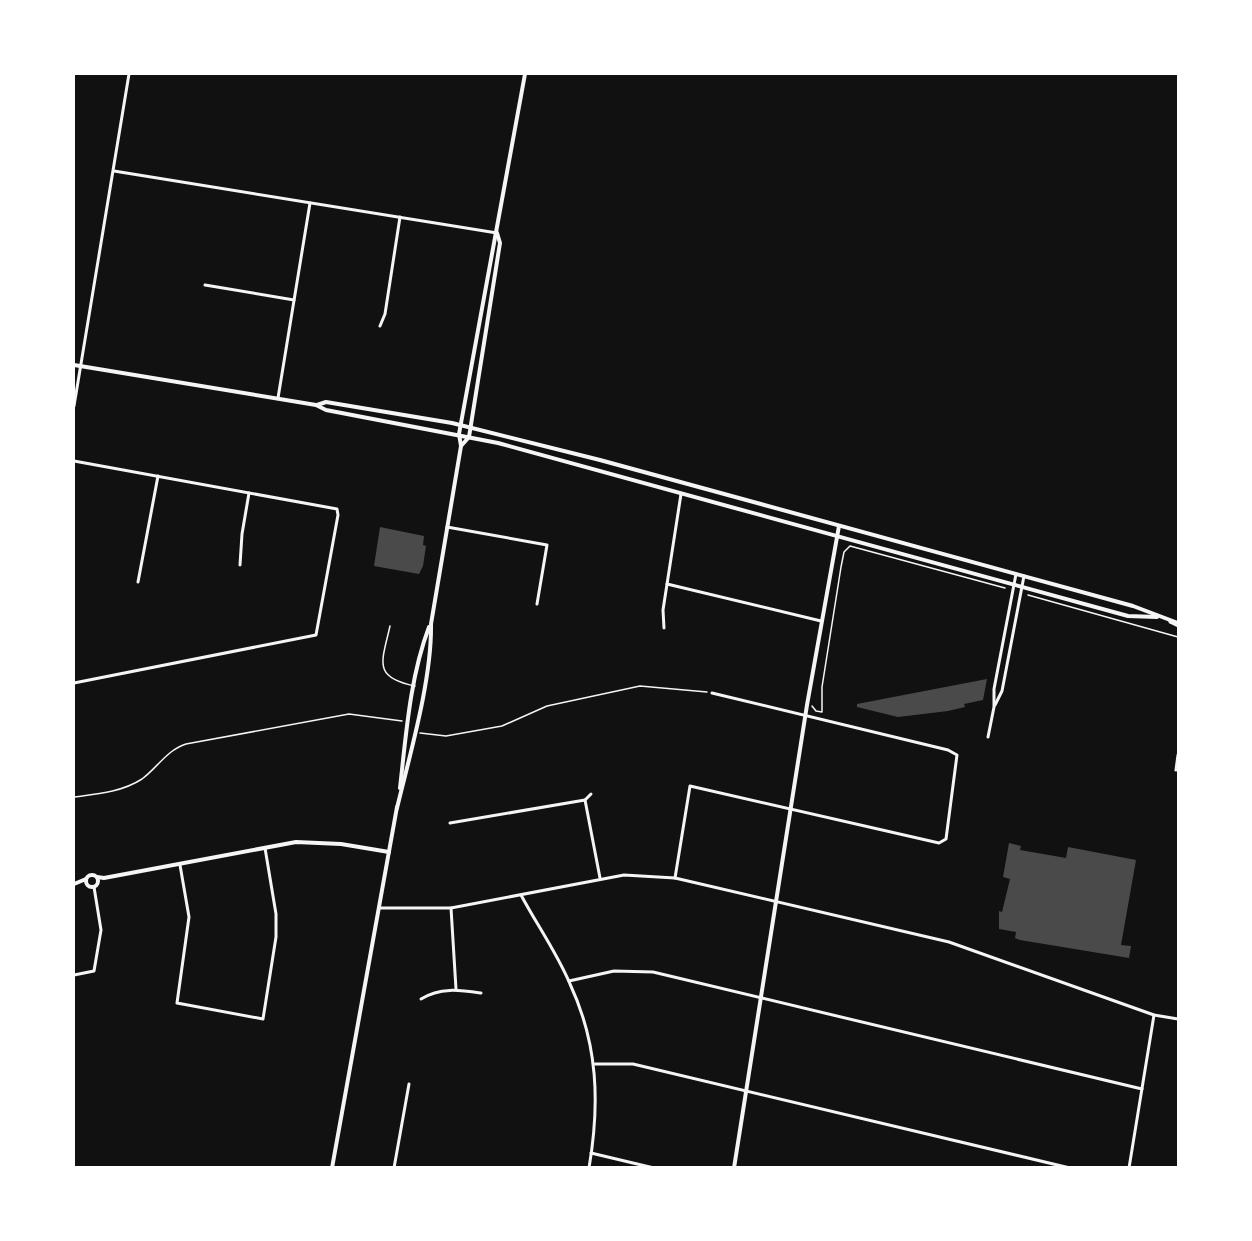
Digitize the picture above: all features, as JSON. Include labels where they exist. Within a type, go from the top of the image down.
[{"type":"main road","points":[[397,808],[412,747],[431,645],[431,624],[461,446],[459,434],[492,242],[497,233],[525,74]]},
{"type":"main road","points":[[461,446],[469,437],[471,427],[500,243],[497,233]]},
{"type":"main road","points":[[74,365],[278,398],[316,405],[326,410],[459,434],[681,492],[1128,616],[1157,616]]},
{"type":"main road","points":[[316,405],[326,402],[461,424],[1133,606],[1179,624]]},
{"type":"main road","points":[[734,1167],[821,621],[839,526]]},
{"type":"main road","points":[[332,1167],[397,808],[415,686],[423,644],[431,624]]},
{"type":"main road","points":[[76,884],[91,875],[104,878],[296,842],[329,843],[389,852]]},
{"type":"main road","points":[[97,877],[98,883]]},
{"type":"main road","points":[[76,884],[94,887],[104,878]]},
{"type":"main road","points":[[86,879],[87,885]]},
{"type":"street","points":[[74,406],[129,74]]},
{"type":"street","points":[[114,171],[497,233]]},
{"type":"street","points":[[278,398],[310,203]]},
{"type":"street","points":[[380,326],[385,314],[400,217]]},
{"type":"street","points":[[205,285],[294,300]]},
{"type":"street","points":[[74,461],[337,509],[316,635],[74,683]]},
{"type":"street","points":[[138,582],[158,476]]},
{"type":"street","points":[[663,628],[663,610],[681,492]]},
{"type":"street","points":[[240,565],[242,534],[249,493]]},
{"type":"street","points":[[447,527],[547,545],[537,604]]},
{"type":"street","points":[[988,737],[994,707],[994,689],[1016,574]]},
{"type":"street","points":[[994,707],[1002,691],[1024,576]]},
{"type":"street","points":[[667,584],[821,621]]},
{"type":"street","points":[[675,878],[690,786],[939,843],[946,838],[957,755],[948,750],[806,714],[712,693]]},
{"type":"street","points":[[1176,770],[1179,755]]},
{"type":"street","points":[[450,823],[585,800],[591,794]]},
{"type":"street","points":[[585,800],[600,878]]},
{"type":"street","points":[[180,865],[189,917],[177,1003],[263,1019],[276,925],[265,848]]},
{"type":"street","points":[[379,908],[451,908],[624,875],[675,878],[949,942],[1154,1015],[1179,1019]]},
{"type":"street","points":[[74,975],[94,971],[101,930],[94,887]]},
{"type":"street","points":[[521,895],[569,981],[592,1048],[597,1108],[589,1167]]},
{"type":"street","points":[[451,908],[456,989]]},
{"type":"street","points":[[569,981],[600,973],[638,970],[1142,1089]]},
{"type":"street","points":[[421,999],[431,992],[456,989],[481,993]]},
{"type":"street","points":[[1129,1167],[1154,1015]]},
{"type":"street","points":[[595,1064],[633,1064],[1070,1167]]},
{"type":"street","points":[[394,1167],[409,1084]]},
{"type":"street","points":[[591,1153],[654,1167]]},
{"type":"lane","points":[[390,626],[382,665],[386,676],[395,682],[415,686]]},
{"type":"path","points":[[814,707],[816,711],[822,712],[822,687],[844,552],[848,547],[1006,588]]},
{"type":"path","points":[[1028,595],[1179,637]]},
{"type":"path","points":[[419,732],[446,736],[502,726],[547,706],[640,686],[712,693]]},
{"type":"path","points":[[74,797],[127,787],[145,776],[176,748],[186,744],[349,714],[404,721]]},
{"type":"building","points":[[380,527],[424,536],[423,545],[426,546],[423,566],[419,574],[374,566]]},
{"type":"building","points":[[987,679],[983,700],[964,704],[965,707],[948,711],[898,717],[857,707],[857,704]]},
{"type":"building","points":[[1009,843],[1021,846],[1020,850],[1066,858],[1068,847],[1136,860],[1121,945],[1131,946],[1129,958],[1020,940],[1015,938],[1016,932],[999,929],[999,911],[1002,912],[1010,879],[1003,877]]}]
